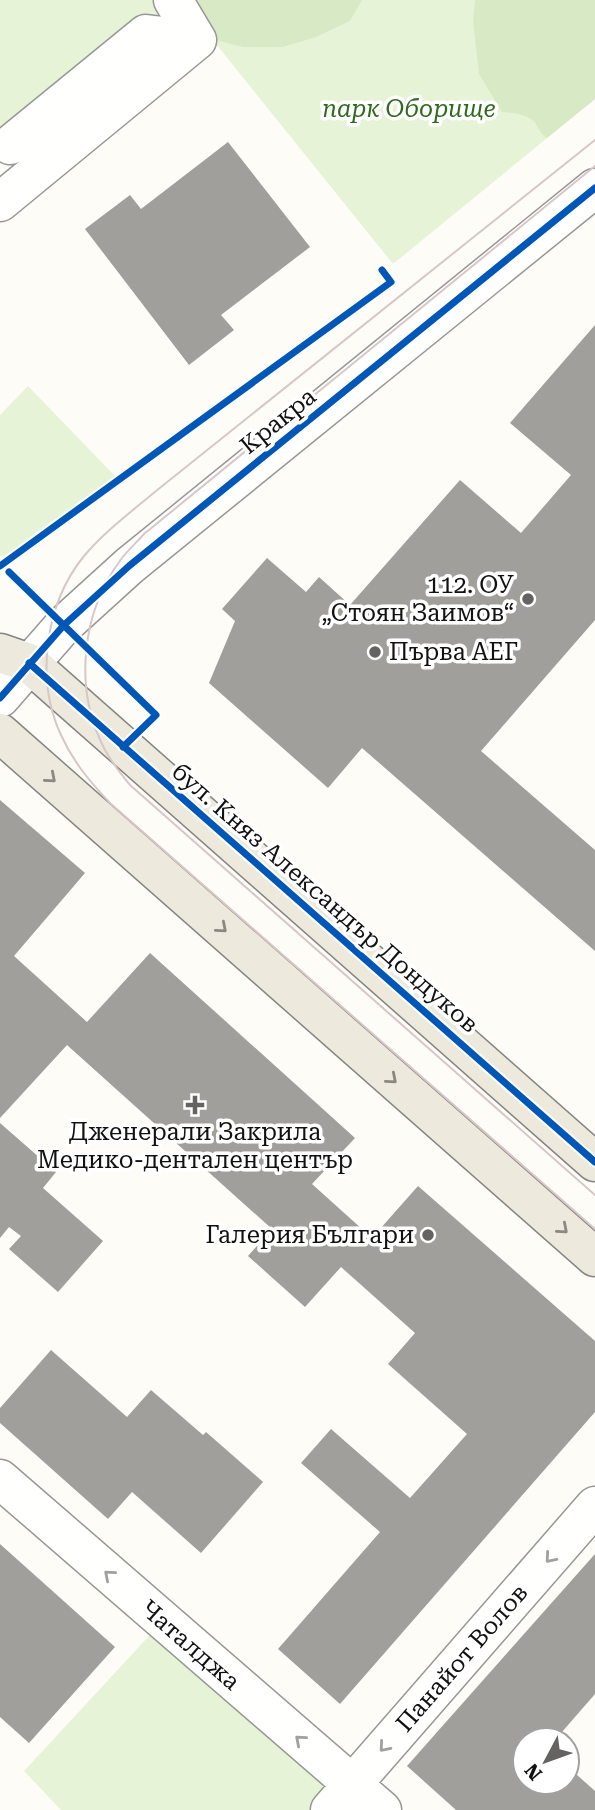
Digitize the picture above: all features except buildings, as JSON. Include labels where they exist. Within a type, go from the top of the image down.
[{"type":"main road","name":"бул. Княз Александър Дондуков","points":[[15,658],[595,1162]]},
{"type":"main road","points":[[0,733],[595,1257]]},
{"type":"street","points":[[173,0],[197,40]]},
{"type":"street","points":[[10,145],[146,34],[197,40]]},
{"type":"street","points":[[0,202],[197,40]]},
{"type":"street","name":"Кракра","points":[[0,698],[15,658],[64,625],[129,566],[595,188]]},
{"type":"street","name":"Чаталджа","points":[[0,1479],[341,1797],[382,1810]]},
{"type":"street","name":"Панайот Волов","points":[[341,1797],[595,1506]]},
{"type":"green space","points":[[0,0],[164,0],[146,34],[0,153]]},
{"type":"green space","name":"парк Оборище","points":[[189,0],[595,0],[595,99],[393,264],[212,39]]},
{"type":"green space","points":[[189,0],[362,0],[350,21],[316,37],[283,47],[243,47],[212,39]]},
{"type":"green space","points":[[475,0],[595,0],[595,99],[547,138],[529,118],[502,112],[479,74],[473,21]]},
{"type":"green space","points":[[28,386],[115,476],[16,553],[0,556],[0,415]]},
{"type":"green space","points":[[162,1622],[352,1784],[330,1810],[61,1810],[24,1771]]},
{"type":"tram line","points":[[595,140],[156,491],[100,539],[84,556],[60,596],[48,642],[47,666],[48,690],[61,735],[83,772],[111,804],[595,1229]]},
{"type":"tram line","points":[[595,166],[144,534],[122,558],[108,579],[90,626],[86,651],[88,702],[95,726],[108,755],[130,785],[595,1195]]},
{"type":"cycle path","points":[[0,698],[64,625],[129,566],[595,188]]},
{"type":"cycle path","points":[[0,566],[391,282],[382,270]]},
{"type":"cycle path","points":[[9,572],[156,715],[123,747]]},
{"type":"cycle path","points":[[29,663],[595,1162]]},
{"type":"place","name":"112. ОУ „Стоян Заимов“","points":[[528,599]]},
{"type":"place","name":"Първа АЕГ","points":[[375,652]]},
{"type":"place","name":"Дженерали Закрила Медико-дентален център","points":[[195,1105]]},
{"type":"place","name":"Галерия Българи","points":[[428,1235]]}]
